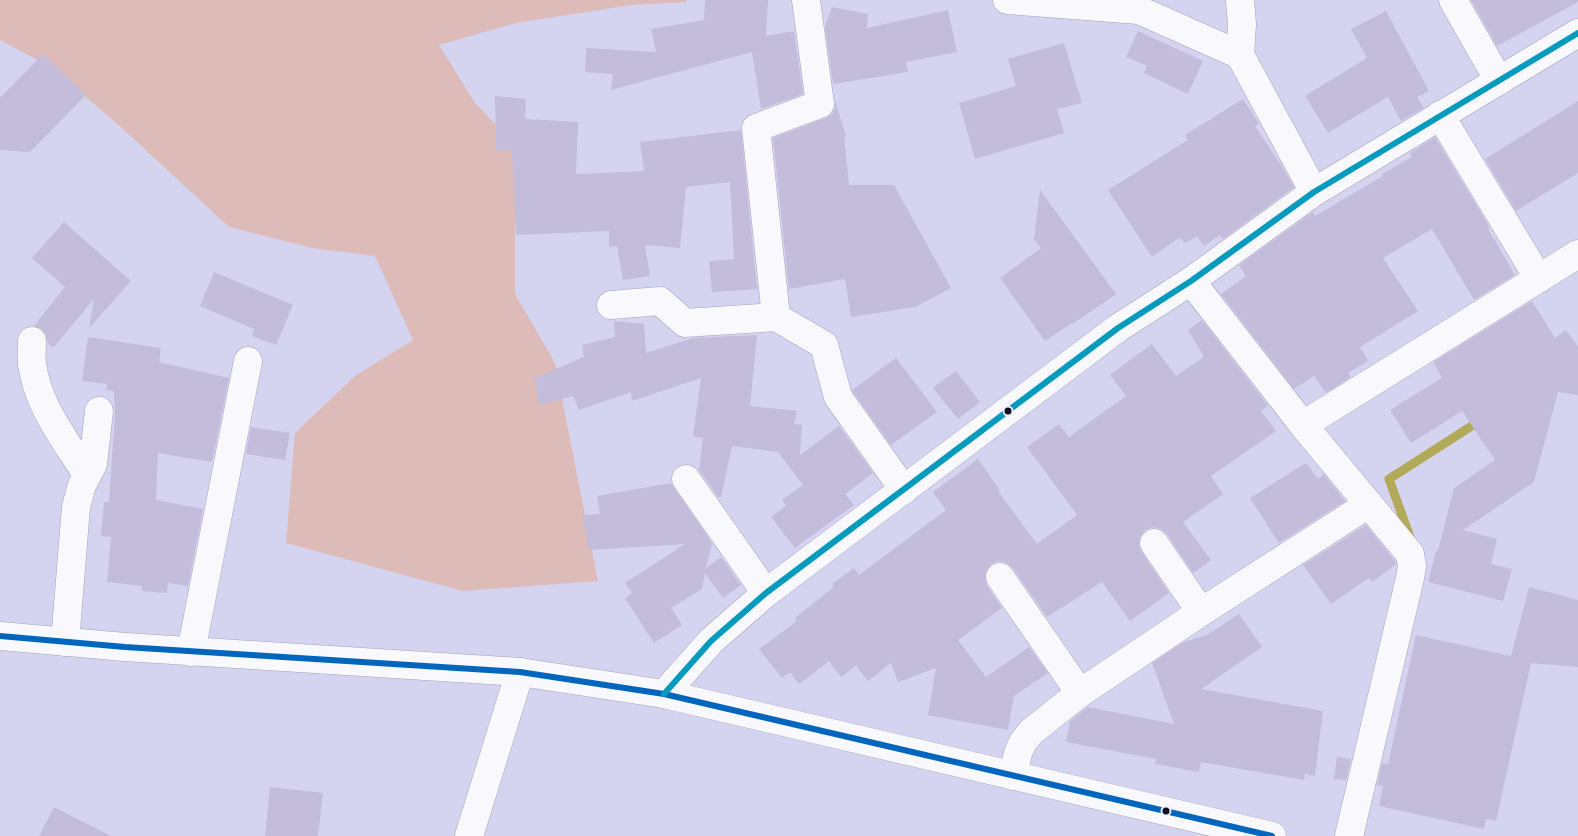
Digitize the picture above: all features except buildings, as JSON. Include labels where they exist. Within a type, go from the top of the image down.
[{"type":"street","points":[[776,317],[756,128],[820,104],[806,0]]},
{"type":"street","points":[[1007,0],[1139,10],[1240,55]]},
{"type":"street","points":[[1240,0],[1242,24],[1240,55],[1314,192]]},
{"type":"street","points":[[1453,0],[1498,81]]},
{"type":"street","points":[[664,694],[711,641],[766,593],[1118,328],[1191,281],[1314,192],[1578,33]]},
{"type":"street","points":[[1440,115],[1539,279]]},
{"type":"street","points":[[1303,426],[1578,254]]},
{"type":"street","points":[[1191,281],[1303,426],[1410,554],[1412,566],[1349,836]]},
{"type":"street","points":[[612,305],[660,302],[685,323],[776,317],[824,345],[838,397],[904,490]]},
{"type":"street","points":[[32,341],[31,363],[39,393],[52,420],[87,475]]},
{"type":"street","points":[[191,652],[248,361]]},
{"type":"street","points":[[65,642],[76,507],[82,485],[92,464],[99,411]]},
{"type":"street","points":[[686,479],[766,593]]},
{"type":"street","points":[[1013,776],[1018,753],[1027,737],[1080,693],[1201,612],[1369,504]]},
{"type":"street","points":[[1154,543],[1201,612]]},
{"type":"street","points":[[1000,577],[1080,693]]},
{"type":"street","points":[[0,636],[191,652],[520,672],[664,694],[1272,836]]},
{"type":"street","points":[[469,836],[520,672]]},
{"type":"shaded area","points":[[0,0],[686,0],[686,2],[631,5],[516,23],[439,45],[475,103],[522,152],[515,209],[515,294],[555,363],[598,581],[463,591],[286,543],[295,433],[355,376],[413,340],[375,256],[312,248],[229,227],[123,129],[51,67],[0,40]]},
{"type":"waterway","points":[[1411,540],[1389,479],[1481,420]]},
{"type":"transit line","points":[[664,694],[711,641],[766,593],[1118,328],[1191,281],[1314,192],[1578,33]]},
{"type":"transit line","points":[[0,636],[125,647],[520,672],[664,694],[1272,836]]}]
